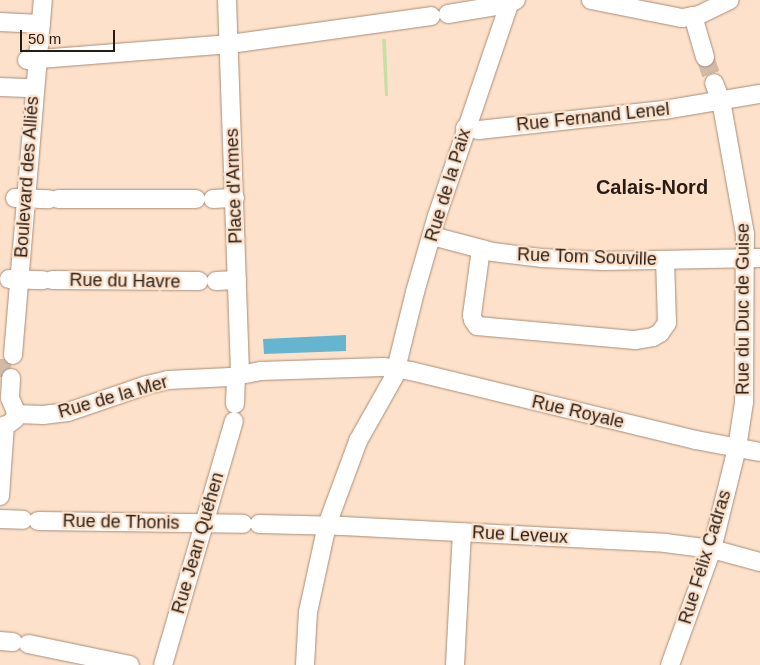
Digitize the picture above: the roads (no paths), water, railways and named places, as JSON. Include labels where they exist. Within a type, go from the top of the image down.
[{"type":"street","name":"Boulevard des Alliés","points":[[33,0],[36,24]]},
{"type":"street","name":"Boulevard des Alliés","points":[[8,354],[29,88],[36,24],[43,0]]},
{"type":"street","name":"Place d'Armes","points":[[227,0],[235,198],[238,375]]},
{"type":"street","points":[[591,0],[675,17],[693,16],[730,0]]},
{"type":"street","points":[[32,59],[230,44],[440,15],[512,2]]},
{"type":"street","name":"Rue de la Paix","points":[[305,665],[309,604],[327,525],[358,441],[391,383],[397,368],[413,298],[432,236],[466,128],[512,2]]},
{"type":"street","points":[[693,16],[705,57]]},
{"type":"street","points":[[0,22],[36,24]]},
{"type":"street","name":"Rue du Duc de Guise","points":[[714,83],[721,101],[743,217],[753,258],[753,354],[737,448]]},
{"type":"street","points":[[0,87],[29,88]]},
{"type":"street","name":"Rue Fernand Lenel","points":[[466,128],[479,130],[639,113],[760,94]]},
{"type":"street","points":[[20,198],[235,198]]},
{"type":"street","name":"Rue Tom Souville","points":[[432,236],[481,249],[542,258],[603,261],[753,258]]},
{"type":"street","points":[[481,249],[472,318],[477,326],[635,340],[654,337],[660,333],[667,323],[665,260]]},
{"type":"street","name":"Rue du Havre","points":[[14,279],[237,280]]},
{"type":"street","points":[[238,375],[271,371],[397,368]]},
{"type":"street","name":"Rue Royale","points":[[397,368],[760,452]]},
{"type":"street","name":"Rue Jean Quéhen","points":[[163,665],[235,413],[238,375]]},
{"type":"street","name":"Rue de la Mer","points":[[7,414],[43,415],[68,412],[162,381],[238,375]]},
{"type":"street","points":[[0,496],[7,414],[4,382]]},
{"type":"street","name":"Rue Félix Cadras","points":[[670,665],[712,549],[737,448]]},
{"type":"street","name":"Rue de Thonis","points":[[0,518],[251,524]]},
{"type":"street","name":"Rue Leveux","points":[[251,524],[327,525],[665,544],[712,549],[760,562]]},
{"type":"street","points":[[455,665],[462,532]]},
{"type":"street","points":[[14,643],[130,665]]},
{"type":"water","points":[[346,335],[346,351],[264,354],[263,339]]},
{"type":"tunnel","points":[[705,57],[714,83]]},
{"type":"tunnel","points":[[1,377],[3,354]]},
{"type":"district","name":"Calais-Nord","points":[[652,187]]}]
